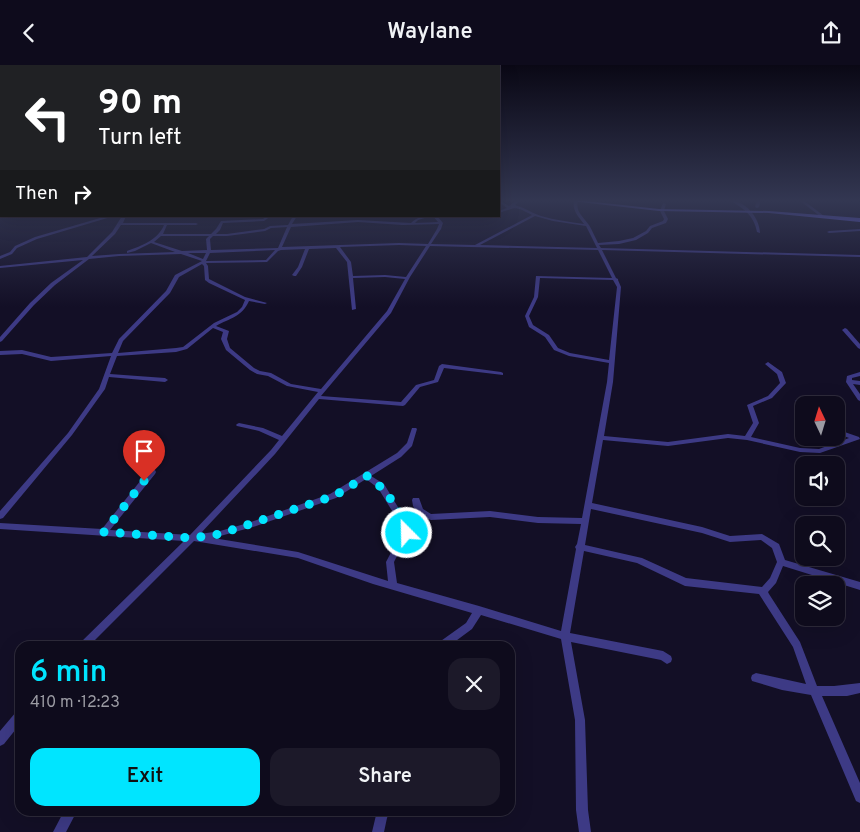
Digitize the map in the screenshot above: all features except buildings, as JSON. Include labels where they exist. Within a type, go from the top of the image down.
[{"type":"street","points":[[0,258],[11,253],[16,247],[44,236]]},
{"type":"street","points":[[0,340],[32,304],[53,284],[88,258],[103,241],[112,236]]},
{"type":"street","points":[[123,255],[151,242],[158,236]]},
{"type":"street","points":[[0,516],[70,434],[102,389],[115,353],[130,329],[168,292],[173,279],[203,261],[210,244],[208,239],[211,236]]},
{"type":"street","points":[[151,242],[173,248],[203,261],[264,261],[269,260],[278,250],[285,236]]},
{"type":"street","points":[[88,641],[192,538],[283,439],[389,312],[407,278],[435,236]]},
{"type":"street","points":[[476,245],[494,236]]},
{"type":"street","points":[[585,832],[582,809],[580,720],[565,636],[612,362],[620,287],[592,236]]},
{"type":"street","points":[[598,247],[620,244],[638,236]]},
{"type":"street","points":[[0,267],[123,255],[180,252],[428,245],[598,247],[860,256]]},
{"type":"street","points":[[338,247],[349,262],[354,309]]},
{"type":"street","points":[[294,275],[300,267],[307,249]]},
{"type":"street","points":[[203,261],[206,266],[208,279],[211,282],[247,299],[265,303]]},
{"type":"street","points":[[351,277],[385,276],[407,278]]},
{"type":"street","points":[[612,362],[569,354],[556,349],[547,336],[531,326],[527,316],[536,297],[538,277],[616,279]]},
{"type":"street","points":[[0,353],[22,352],[51,359],[185,348],[214,327],[239,313],[247,299]]},
{"type":"street","points":[[214,327],[226,331],[224,339],[228,349],[252,369],[259,373],[269,374],[289,385],[319,394],[403,404],[418,386],[436,381],[442,366],[501,374]]},
{"type":"street","points":[[845,330],[860,347]]},
{"type":"street","points":[[747,437],[756,423],[750,405],[770,397],[784,383],[780,373],[768,364]]},
{"type":"street","points":[[849,382],[850,377],[860,374]]},
{"type":"street","points":[[108,375],[165,380]]},
{"type":"street","points":[[849,382],[860,383]]},
{"type":"street","points":[[849,382],[860,399]]},
{"type":"street","points":[[239,425],[261,429],[283,439]]},
{"type":"street","points":[[192,538],[220,534],[324,499],[367,476],[391,458],[399,455],[410,444],[414,429]]},
{"type":"street","points":[[845,434],[858,438]]},
{"type":"street","points":[[600,437],[668,444],[728,436],[747,437],[800,450],[820,451],[858,438]]},
{"type":"street","points":[[104,532],[152,472]]},
{"type":"street","points":[[367,476],[381,486],[406,527],[407,533],[400,539],[396,553],[390,562],[393,585]]},
{"type":"street","points":[[416,499],[416,506],[423,515],[431,517],[490,514],[538,520],[584,521]]},
{"type":"street","points":[[588,505],[702,530],[730,539],[762,537],[776,546],[782,562],[774,581],[764,591]]},
{"type":"street","points":[[0,526],[192,538],[298,555],[565,636],[663,656],[667,659]]},
{"type":"street","points":[[579,547],[639,560],[685,582],[764,591]]},
{"type":"street","points":[[782,562],[860,586]]},
{"type":"street","points":[[764,591],[764,595],[797,645],[814,691],[860,797]]},
{"type":"street","points":[[448,641],[469,626],[479,610]]},
{"type":"street","points":[[756,678],[814,691],[835,692],[860,688]]},
{"type":"street","points":[[0,740],[15,722]]},
{"type":"street","points":[[59,832],[68,816]]},
{"type":"street","points":[[378,832],[381,816]]},
{"type":"route","points":[[144,481],[104,532],[192,538],[220,534],[334,496],[367,476],[381,486],[399,513],[407,533]]}]
